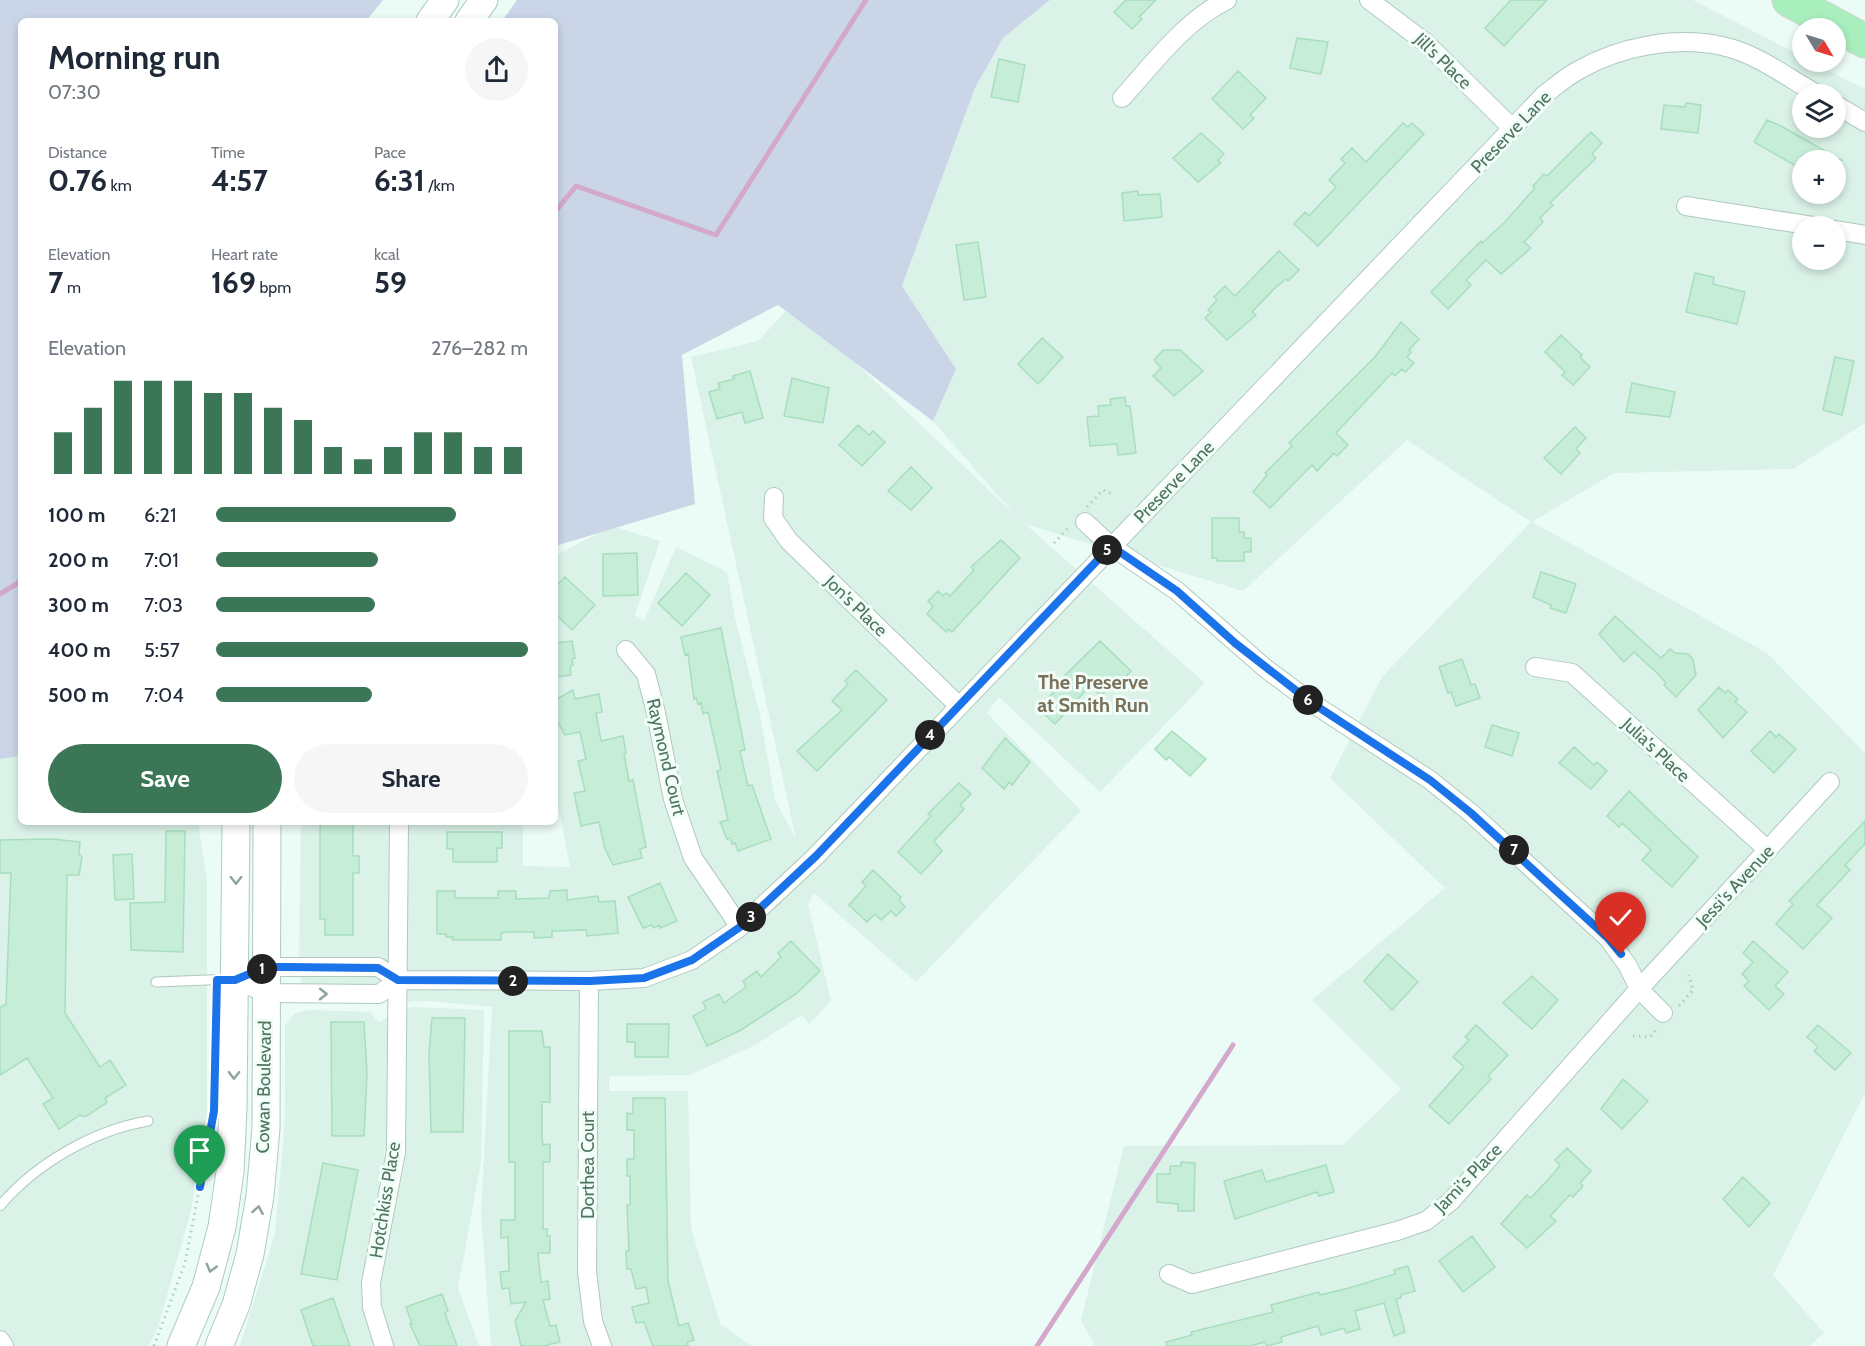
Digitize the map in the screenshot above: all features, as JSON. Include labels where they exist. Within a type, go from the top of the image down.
[{"type":"highway","points":[[1789,0],[1865,41]]},
{"type":"main road","points":[[432,18],[445,0]]},
{"type":"main road","points":[[471,18],[484,0]]},
{"type":"main road","name":"Cowan Boulevard","points":[[182,1346],[206,1287],[222,1227],[230,1172],[233,1119],[236,825]]},
{"type":"main road","name":"Cowan Boulevard","points":[[219,1346],[236,1305],[250,1254],[260,1196],[266,1128],[267,825]]},
{"type":"street","points":[[1122,98],[1180,36],[1214,6],[1227,0]]},
{"type":"street","name":"Jill's Place","points":[[1369,0],[1426,43],[1512,128]]},
{"type":"street","name":"Preserve Lane","points":[[235,980],[266,980],[378,968],[398,980],[590,981],[644,978],[692,960],[740,927],[816,856],[1545,94],[1579,69],[1620,52],[1656,44],[1723,46],[1748,56],[1799,84]]},
{"type":"street","points":[[1846,111],[1865,122]]},
{"type":"street","points":[[1686,206],[1792,223]]},
{"type":"street","points":[[1846,232],[1865,235]]},
{"type":"street","name":"Jon's Place","points":[[774,497],[773,518],[789,541],[958,705]]},
{"type":"street","points":[[1085,522],[1111,546],[1169,585],[1257,662],[1312,703],[1430,780],[1471,813],[1608,938],[1625,960],[1640,989],[1663,1013]]},
{"type":"street","name":"Raymond Court","points":[[626,650],[646,674],[673,799],[693,858],[740,927]]},
{"type":"street","name":"Julia's Place","points":[[1535,667],[1572,673],[1768,850]]},
{"type":"street","name":"Jessi's Avenue","points":[[1640,989],[1830,783]]},
{"type":"street","name":"Hotchkiss Place","points":[[384,1346],[372,1307],[371,1283],[396,1152],[399,825]]},
{"type":"street","name":"Preserve Lane","points":[[266,980],[379,994],[398,980]]},
{"type":"street","name":"Dorthea Court","points":[[590,981],[587,1272],[593,1321],[602,1346]]},
{"type":"street","name":"Jami's Place","points":[[1169,1274],[1192,1284],[1397,1231],[1426,1221],[1450,1201],[1640,989]]},
{"type":"street","points":[[0,1340],[4,1346]]},
{"type":"lane","points":[[156,982],[235,980]]},
{"type":"lane","points":[[0,1206],[28,1179],[61,1155],[123,1125],[148,1121]]},
{"type":"path","points":[[154,1346],[185,1263],[210,1134]]},
{"type":"shaded area","points":[[0,0],[383,0],[368,18],[18,18],[18,756],[0,759]]},
{"type":"shaded area","points":[[517,0],[1050,0],[1003,38],[975,88],[902,286],[956,369],[933,421],[778,305],[682,355],[695,504],[558,545],[558,18],[504,18]]},
{"type":"shaded area","points":[[1050,0],[1693,0],[1792,51],[1792,72],[1831,72],[1865,89],[1865,423],[1793,469],[1614,473],[1532,522],[1767,653],[1865,753],[1865,1093],[1773,1275],[1824,1333],[1809,1346],[1095,1346],[1081,1320],[1124,1146],[1343,1145],[1401,1089],[1312,1000],[1445,888],[1330,778],[1382,677],[1531,522],[1407,440],[1243,591],[1025,524],[1205,683],[1100,792],[999,697],[987,713],[1081,811],[916,982],[814,893],[808,904],[831,1001],[809,1024],[802,1015],[755,1045],[690,1075],[609,1076],[609,1091],[688,1091],[691,1228],[720,1324],[752,1346],[491,1346],[481,1213],[492,1007],[430,1001],[303,1002],[299,948],[301,825],[523,825],[523,866],[570,867],[558,804],[558,554],[612,526],[660,541],[635,615],[644,621],[676,547],[727,572],[735,618],[760,715],[775,800],[796,839],[691,357],[758,341],[793,303],[1016,516],[933,421],[956,369],[902,286],[975,88],[1003,38]]},
{"type":"shaded area","points":[[18,756],[18,825],[198,825],[207,881],[207,1113],[191,1211],[157,1330],[148,1346],[0,1346],[0,759]]},
{"type":"shaded area","points":[[412,1007],[484,1010],[481,1162],[458,1288],[479,1346],[240,1346],[275,1234],[285,1120],[285,1025],[295,1013],[309,1010],[371,1012],[378,1022]]},
{"type":"building","points":[[1126,0],[1156,0],[1139,17],[1142,19],[1132,29],[1114,12]]},
{"type":"building","points":[[1511,0],[1547,0],[1504,46],[1485,28]]},
{"type":"building","points":[[1297,38],[1328,42],[1321,74],[1290,68]]},
{"type":"building","points":[[999,59],[1025,65],[1018,102],[991,97]]},
{"type":"building","points":[[1238,71],[1266,98],[1250,115],[1254,118],[1243,129],[1212,99]]},
{"type":"building","points":[[1686,103],[1701,105],[1698,133],[1661,129],[1664,105],[1685,107]]},
{"type":"building","points":[[1767,120],[1792,132],[1792,138],[1802,138],[1823,150],[1792,150],[1792,164],[1754,142]]},
{"type":"building","points":[[1403,123],[1408,127],[1412,123],[1424,134],[1318,246],[1294,224],[1305,212],[1309,216],[1336,187],[1329,180],[1345,163],[1341,159],[1352,148],[1366,162]]},
{"type":"building","points":[[1591,132],[1602,143],[1592,154],[1596,158],[1550,203],[1553,205],[1540,218],[1543,222],[1524,242],[1531,248],[1501,274],[1486,260],[1466,280],[1471,285],[1448,309],[1431,292],[1481,241],[1482,243],[1504,223],[1535,188],[1533,186],[1544,174],[1547,176]]},
{"type":"building","points":[[1201,133],[1224,154],[1218,160],[1221,163],[1198,182],[1173,158]]},
{"type":"building","points":[[1138,191],[1138,195],[1160,194],[1162,217],[1124,221],[1122,193]]},
{"type":"building","points":[[978,242],[986,297],[964,300],[956,245]]},
{"type":"building","points":[[1279,251],[1299,270],[1288,281],[1286,279],[1275,288],[1252,312],[1256,315],[1227,340],[1205,318],[1211,312],[1208,310],[1217,300],[1214,297],[1225,286],[1235,296]]},
{"type":"building","points":[[1695,273],[1714,277],[1713,284],[1745,292],[1737,324],[1686,312]]},
{"type":"building","points":[[1401,322],[1419,339],[1409,350],[1411,352],[1407,357],[1414,363],[1405,372],[1402,369],[1395,376],[1392,373],[1336,433],[1348,445],[1337,456],[1334,453],[1317,471],[1312,465],[1270,508],[1253,492],[1267,475],[1265,473],[1292,446],[1289,443],[1375,357]]},
{"type":"building","points":[[1561,335],[1582,355],[1580,357],[1590,367],[1573,385],[1562,375],[1565,372],[1545,352]]},
{"type":"building","points":[[1042,338],[1063,357],[1038,384],[1018,364]]},
{"type":"building","points":[[1163,350],[1180,350],[1203,371],[1174,396],[1153,376],[1161,368],[1154,360]]},
{"type":"building","points":[[1835,357],[1854,361],[1842,415],[1823,410]]},
{"type":"building","points":[[750,371],[763,418],[745,423],[742,412],[717,419],[709,392],[720,389],[718,383],[734,379],[733,376]]},
{"type":"building","points":[[792,378],[829,388],[823,423],[784,416]]},
{"type":"building","points":[[1632,383],[1675,392],[1670,417],[1626,412]]},
{"type":"building","points":[[1125,397],[1126,406],[1130,406],[1136,453],[1118,455],[1117,444],[1090,446],[1087,417],[1099,416],[1098,406],[1111,405],[1110,399]]},
{"type":"building","points":[[858,425],[869,435],[873,431],[885,442],[862,466],[839,445]]},
{"type":"building","points":[[1575,427],[1586,438],[1576,449],[1580,453],[1561,474],[1544,458]]},
{"type":"building","points":[[911,467],[932,488],[911,510],[888,491]]},
{"type":"building","points":[[1212,518],[1239,518],[1239,532],[1244,532],[1244,538],[1251,538],[1251,552],[1244,552],[1244,561],[1217,561],[1217,558],[1212,558]]},
{"type":"building","points":[[1001,540],[1020,558],[952,632],[948,629],[946,632],[927,614],[933,606],[928,601],[938,591],[943,596],[946,593],[950,596],[974,570],[971,567]]},
{"type":"building","points":[[637,553],[638,595],[603,596],[603,554]]},
{"type":"building","points":[[1541,572],[1576,584],[1566,613],[1550,608],[1551,605],[1533,597]]},
{"type":"building","points":[[686,573],[710,595],[682,626],[658,603]]},
{"type":"building","points":[[565,577],[595,605],[572,630],[558,617],[558,584]]},
{"type":"building","points":[[1615,616],[1661,658],[1670,649],[1675,653],[1688,654],[1693,659],[1696,675],[1676,697],[1664,685],[1666,683],[1658,674],[1634,652],[1624,662],[1599,634]]},
{"type":"building","points":[[721,628],[745,750],[740,751],[748,786],[752,785],[771,839],[738,851],[735,843],[732,844],[730,838],[727,839],[720,822],[728,820],[717,771],[721,770],[708,712],[703,714],[701,703],[698,704],[696,698],[694,699],[688,654],[685,655],[681,637]]},
{"type":"building","points":[[572,641],[575,658],[572,659],[573,665],[570,666],[571,675],[558,677],[558,643]]},
{"type":"building","points":[[1100,641],[1131,671],[1120,683],[1117,679],[1101,696],[1090,686],[1055,724],[1038,708],[1053,693],[1050,690]]},
{"type":"building","points":[[1462,659],[1471,685],[1475,684],[1480,698],[1456,706],[1451,692],[1448,693],[1439,667]]},
{"type":"building","points":[[856,670],[887,700],[817,771],[797,751],[842,710],[832,701],[848,684],[845,681]]},
{"type":"building","points":[[1719,687],[1725,693],[1728,690],[1738,699],[1735,702],[1747,712],[1723,738],[1698,710]]},
{"type":"building","points":[[573,690],[575,699],[599,694],[602,712],[596,713],[601,741],[623,736],[629,781],[633,780],[646,847],[640,849],[642,858],[613,865],[605,849],[599,822],[581,826],[574,793],[585,791],[578,761],[586,759],[580,732],[565,735],[558,722],[558,698]]},
{"type":"building","points":[[1492,725],[1519,733],[1512,756],[1485,747]]},
{"type":"building","points":[[1172,731],[1206,759],[1190,776],[1169,757],[1166,760],[1155,749]]},
{"type":"building","points":[[1770,731],[1776,737],[1779,734],[1796,749],[1774,773],[1751,751]]},
{"type":"building","points":[[1005,738],[1030,762],[1012,785],[1009,782],[1004,789],[982,768]]},
{"type":"building","points":[[1574,747],[1594,765],[1597,762],[1607,771],[1591,789],[1559,763]]},
{"type":"building","points":[[959,783],[971,794],[960,805],[964,809],[934,841],[942,851],[921,874],[898,852],[931,816],[928,814]]},
{"type":"building","points":[[1629,791],[1698,857],[1672,887],[1642,860],[1651,850],[1622,823],[1619,827],[1607,816]]},
{"type":"building","points":[[1865,821],[1865,844],[1845,865],[1850,870],[1817,905],[1832,918],[1803,949],[1776,924],[1793,904],[1789,901]]},
{"type":"building","points":[[320,825],[353,825],[353,856],[359,856],[359,873],[353,873],[353,935],[325,935],[325,919],[320,919]]},
{"type":"building","points":[[166,831],[185,831],[183,952],[131,950],[130,903],[165,902]]},
{"type":"building","points":[[447,832],[502,832],[502,848],[497,848],[497,862],[453,862],[453,849],[447,849]]},
{"type":"building","points":[[52,839],[80,842],[79,854],[82,857],[79,875],[67,875],[65,1013],[100,1067],[110,1060],[126,1085],[105,1098],[107,1102],[105,1104],[85,1117],[80,1115],[59,1129],[43,1104],[53,1098],[27,1058],[0,1075],[0,1008],[6,1004],[11,873],[0,873],[0,840]]},
{"type":"building","points":[[132,854],[134,899],[115,900],[113,855]]},
{"type":"building","points":[[873,870],[901,897],[899,900],[905,907],[896,916],[891,911],[881,920],[875,914],[867,922],[849,905],[866,886],[862,882]]},
{"type":"building","points":[[660,883],[677,921],[660,928],[659,925],[653,928],[652,925],[643,928],[628,897]]},
{"type":"building","points":[[567,890],[567,900],[598,896],[599,902],[615,901],[618,933],[587,936],[586,930],[552,931],[552,937],[534,938],[534,932],[507,932],[501,933],[501,940],[452,940],[453,937],[446,937],[446,934],[437,934],[437,891],[455,891],[455,898],[498,898],[498,891],[516,891],[516,899],[549,898],[550,891]]},
{"type":"building","points":[[791,941],[820,971],[796,994],[741,1030],[707,1046],[693,1016],[706,1009],[703,1002],[719,994],[724,1003],[746,987],[743,981],[757,971],[761,977],[781,957],[778,953]]},
{"type":"building","points":[[1753,941],[1788,972],[1775,986],[1784,994],[1769,1010],[1744,986],[1749,981],[1742,974],[1753,962],[1743,953]]},
{"type":"building","points":[[1388,954],[1418,982],[1392,1010],[1364,981]]},
{"type":"building","points":[[1532,976],[1558,1000],[1532,1029],[1503,1003]]},
{"type":"building","points":[[432,1018],[465,1018],[463,1132],[431,1132],[429,1054]]},
{"type":"building","points":[[331,1022],[364,1022],[367,1073],[364,1136],[332,1136]]},
{"type":"building","points":[[627,1024],[669,1024],[668,1057],[635,1057],[635,1042],[627,1042]]},
{"type":"building","points":[[1476,1025],[1508,1055],[1488,1076],[1491,1079],[1449,1124],[1429,1106],[1464,1067],[1453,1057],[1469,1040],[1465,1037]]},
{"type":"building","points":[[1818,1025],[1851,1053],[1835,1070],[1814,1051],[1818,1047],[1807,1037]]},
{"type":"building","points":[[509,1031],[542,1031],[544,1047],[550,1047],[550,1102],[542,1102],[542,1138],[543,1145],[550,1144],[550,1162],[543,1162],[543,1229],[547,1229],[547,1236],[550,1236],[550,1253],[538,1253],[541,1282],[548,1281],[550,1299],[543,1300],[550,1326],[556,1325],[560,1342],[543,1346],[521,1346],[515,1321],[526,1302],[511,1304],[509,1288],[502,1289],[500,1272],[509,1271],[508,1237],[501,1238],[501,1220],[515,1220],[515,1162],[509,1162]]},
{"type":"building","points":[[1623,1079],[1648,1101],[1622,1129],[1601,1109]]},
{"type":"building","points":[[633,1098],[665,1098],[668,1281],[679,1326],[688,1323],[694,1340],[687,1342],[688,1346],[653,1346],[644,1322],[636,1323],[632,1307],[649,1303],[646,1287],[636,1289],[631,1269],[627,1269],[626,1251],[629,1251],[627,1205],[630,1205],[630,1176],[627,1176],[627,1159],[634,1159],[634,1130],[627,1130],[627,1113],[633,1114]]},
{"type":"building","points":[[1567,1148],[1591,1171],[1580,1183],[1583,1186],[1573,1197],[1570,1195],[1550,1216],[1556,1221],[1527,1248],[1501,1224],[1527,1195],[1531,1198],[1555,1172],[1560,1165],[1555,1160]]},
{"type":"building","points":[[1181,1162],[1195,1163],[1194,1211],[1178,1211],[1178,1204],[1157,1202],[1157,1174],[1170,1174],[1170,1166],[1181,1166]]},
{"type":"building","points":[[323,1163],[358,1170],[337,1280],[301,1274]]},
{"type":"building","points":[[1326,1165],[1334,1192],[1319,1196],[1317,1192],[1235,1219],[1224,1181],[1262,1170],[1266,1182]]},
{"type":"building","points":[[1743,1177],[1770,1203],[1749,1227],[1723,1199]]},
{"type":"building","points":[[1472,1236],[1495,1267],[1463,1292],[1439,1261]]},
{"type":"building","points":[[1408,1266],[1415,1291],[1396,1299],[1405,1332],[1394,1336],[1384,1303],[1355,1311],[1360,1329],[1346,1333],[1344,1328],[1321,1335],[1318,1326],[1281,1337],[1282,1342],[1267,1346],[1265,1342],[1250,1346],[1167,1346],[1166,1342],[1192,1335],[1191,1332],[1273,1312],[1271,1305],[1319,1292],[1320,1295],[1349,1288],[1395,1274],[1394,1270]]},
{"type":"building","points":[[442,1294],[448,1311],[445,1313],[457,1346],[420,1346],[410,1324],[412,1324],[406,1307]]},
{"type":"building","points":[[333,1298],[350,1346],[313,1346],[301,1310]]},
{"type":"waterway","points":[[558,208],[576,186],[716,235],[866,0]]},
{"type":"waterway","points":[[0,594],[18,583]]},
{"type":"waterway","points":[[1037,1346],[1233,1045]]},
{"type":"district","name":"The Preserve at Smith Run","points":[[1093,694]]},
{"type":"route","points":[[200,1187],[214,1111],[217,980],[235,980],[266,967],[286,967],[378,968],[398,980],[590,981],[644,978],[692,960],[740,927],[816,856],[1111,546],[1177,591],[1265,668],[1312,703],[1430,780],[1510,846],[1608,938],[1621,954]]}]
